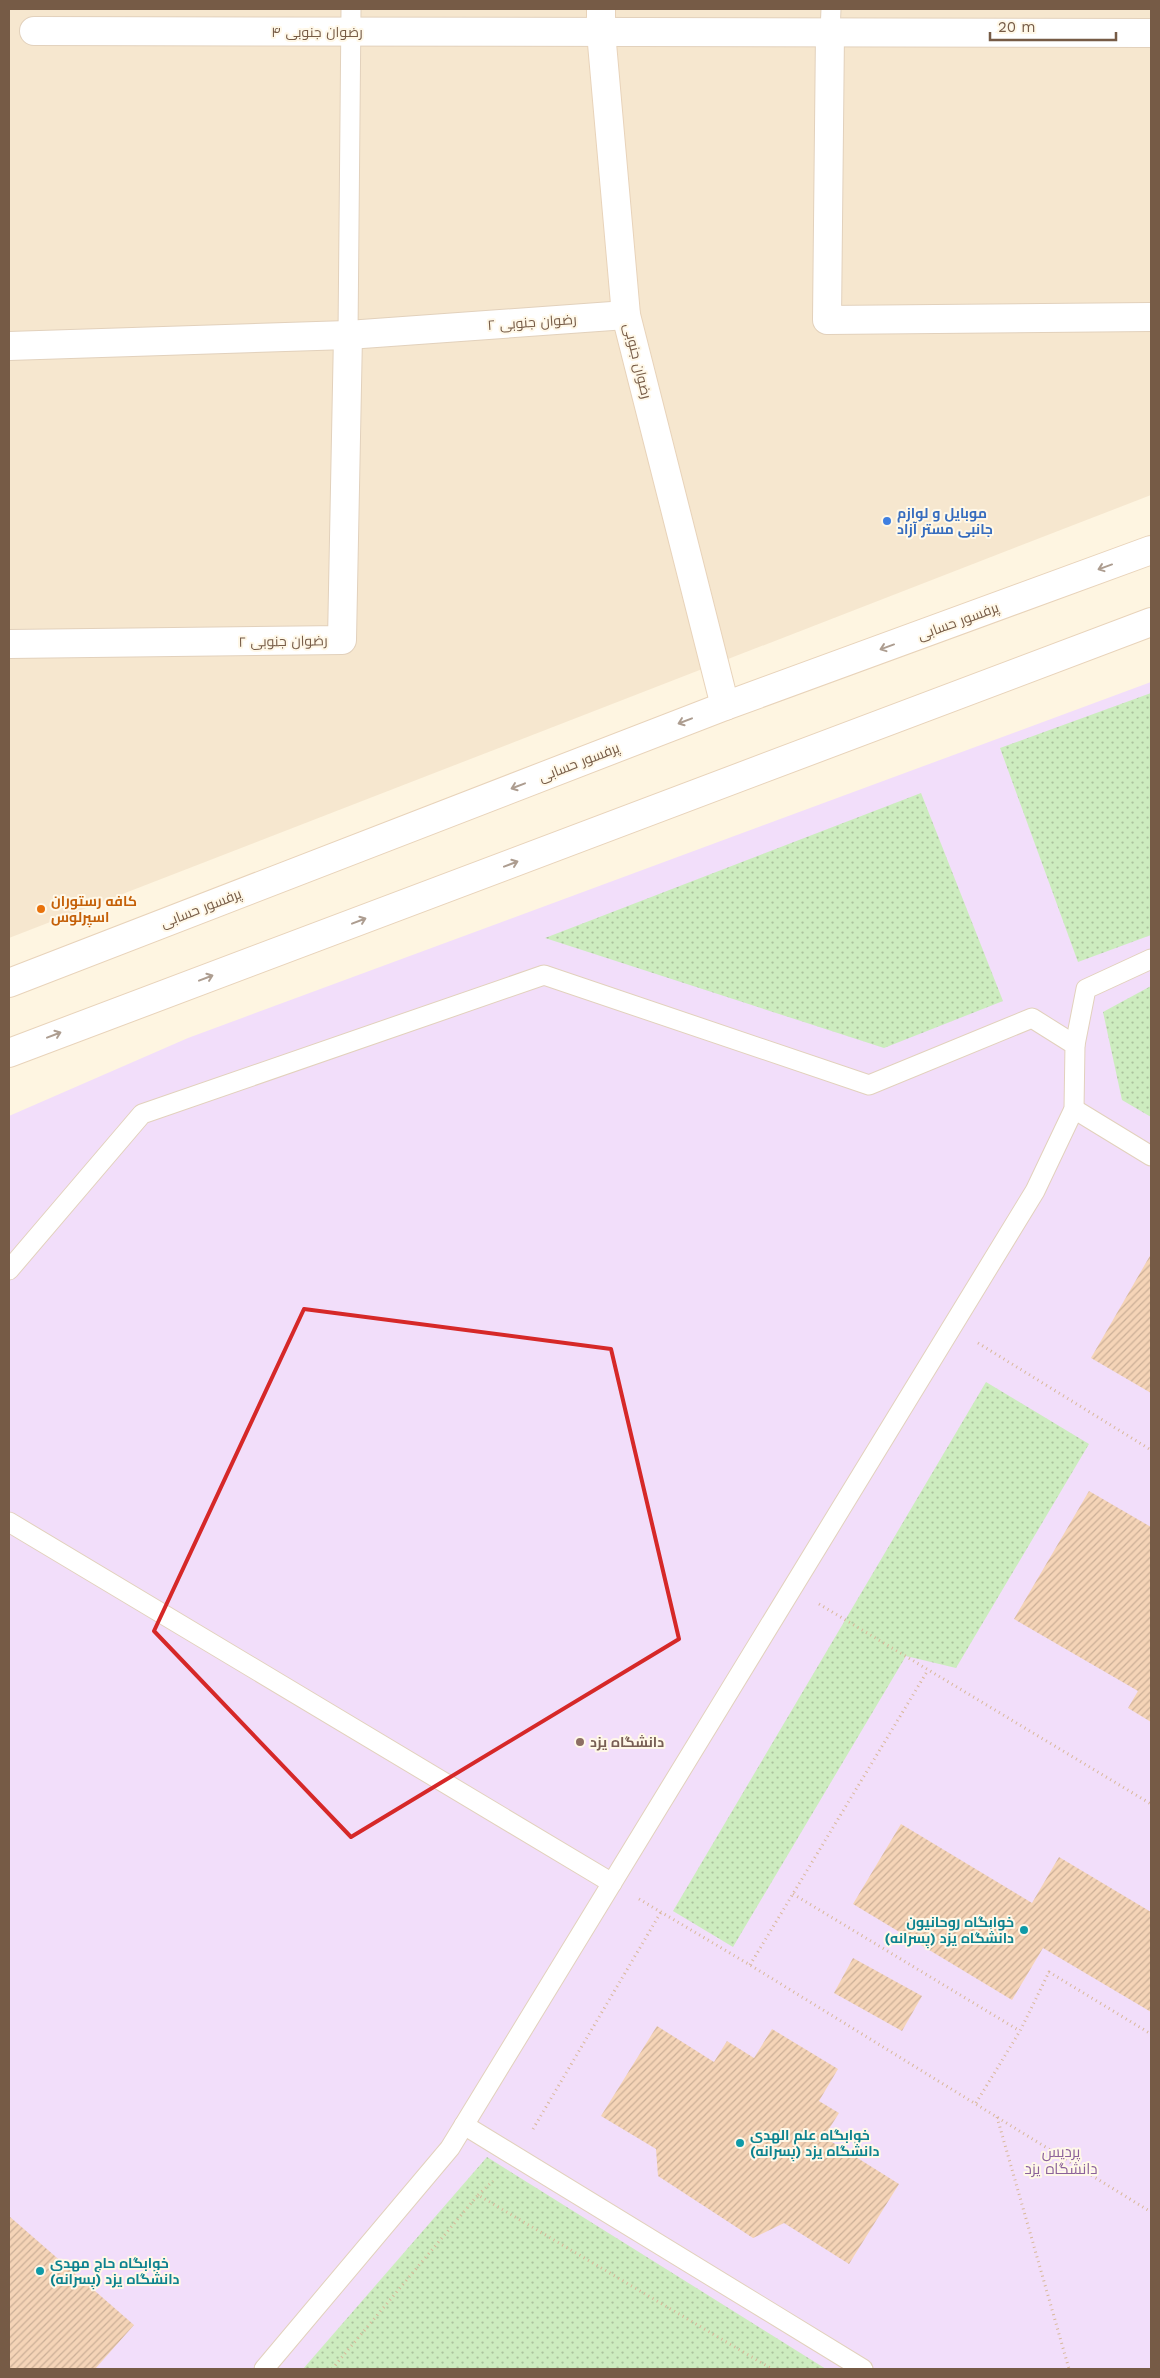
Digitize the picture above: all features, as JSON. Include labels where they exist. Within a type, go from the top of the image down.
[{"type":"street","name":"رضوان جنوبی ۴","points":[[34,31],[351,20],[601,20],[831,21],[1151,33]]},
{"type":"street","name":"رضوان جنوبی","points":[[601,20],[626,315],[725,706]]},
{"type":"street","points":[[831,21],[827,320],[1151,317]]},
{"type":"street","name":"رضوان جنوبی ۲","points":[[9,346],[348,335],[626,315]]},
{"type":"street","name":"رضوان جنوبی ۲","points":[[9,644],[342,640],[348,335]]},
{"type":"street","name":"پرفسور حسابی","points":[[9,983],[725,706],[1151,550]]},
{"type":"street","points":[[9,1053],[1151,622]]},
{"type":"lane","points":[[348,335],[351,20]]},
{"type":"lane","points":[[264,2369],[450,2148],[1035,1191],[1074,1109],[1074,1045],[1086,989],[1151,959]]},
{"type":"lane","points":[[9,1270],[142,1114],[544,975],[870,1085],[1032,1018],[1074,1045]]},
{"type":"lane","points":[[1074,1109],[1151,1156]]},
{"type":"lane","points":[[9,1522],[612,1884]]},
{"type":"lane","points":[[464,2125],[863,2369]]},
{"type":"path","points":[[952,1327],[1151,1450]]},
{"type":"path","points":[[793,1588],[1151,1804]]},
{"type":"path","points":[[750,1965],[928,1670]]},
{"type":"path","points":[[612,1884],[750,1965],[1151,2212]]},
{"type":"path","points":[[793,1894],[1020,2032]]},
{"type":"path","points":[[332,2369],[478,2195],[517,2157],[661,1912]]},
{"type":"path","points":[[976,2104],[1020,2032],[1049,1972],[1151,2034]]},
{"type":"path","points":[[997,2117],[1069,2369]]},
{"type":"path","points":[[478,2195],[772,2369]]},
{"type":"highlighted area","points":[[304,1309],[611,1349],[679,1639],[351,1837],[154,1631]]},
{"type":"shaded area","points":[[9,9],[1151,9],[1151,495],[9,938]]},
{"type":"shaded area","name":"دانشگاه یزد","points":[[1151,682],[1151,2369],[9,2369],[9,1116],[188,1038]]},
{"type":"green space","points":[[1151,693],[1151,935],[1078,962],[1000,748]]},
{"type":"green space","points":[[921,793],[1003,1001],[884,1048],[545,938]]},
{"type":"green space","points":[[1151,986],[1151,1117],[1122,1100],[1103,1012]]},
{"type":"green space","points":[[986,1382],[1089,1444],[956,1668],[906,1656],[733,1947],[673,1911]]},
{"type":"green space","points":[[487,2157],[826,2369],[303,2369]]},
{"type":"building","points":[[1151,1254],[1151,1393],[1091,1358]]},
{"type":"building","points":[[1089,1491],[1151,1527],[1151,1722],[1128,1708],[1138,1691],[1014,1619]]},
{"type":"building","name":"خوابگاه روحانیون (پسرانه) دانشگاه یزد","points":[[901,1824],[1032,1903],[1059,1857],[1151,1912],[1151,2012],[1043,1948],[1012,2000],[853,1904]]},
{"type":"building","points":[[853,1958],[922,1996],[902,2031],[834,1993]]},
{"type":"building","name":"خوابگاه علم الهدی (پسرانه) دانشگاه یزد","points":[[657,2026],[714,2062],[727,2041],[754,2058],[772,2029],[838,2069],[819,2101],[839,2113],[824,2137],[899,2184],[849,2264],[784,2223],[753,2238],[658,2176],[656,2149],[601,2116]]},
{"type":"building","name":"خوابگاه حاج مهدی (پسرانه) دانشگاه یزد","points":[[9,2216],[134,2325],[95,2369],[9,2369]]},
{"type":"place","name":"موبایل و لوازم جانبی مستر آزاد","points":[[887,521]]},
{"type":"place","name":"کافه رستوران اسپرلوس","points":[[41,909]]},
{"type":"place","name":"دانشگاه یزد","points":[[580,1742]]},
{"type":"place","name":"خوابگاه روحانیون (پسرانه) دانشگاه یزد","points":[[1024,1930]]},
{"type":"place","name":"خوابگاه علم الهدی (پسرانه) دانشگاه یزد","points":[[740,2143]]},
{"type":"place","name":"خوابگاه حاج مهدی (پسرانه) دانشگاه یزد","points":[[40,2271]]},
{"type":"district","name":"پردیس دانشگاه یزد","points":[[1061,2160]]}]
